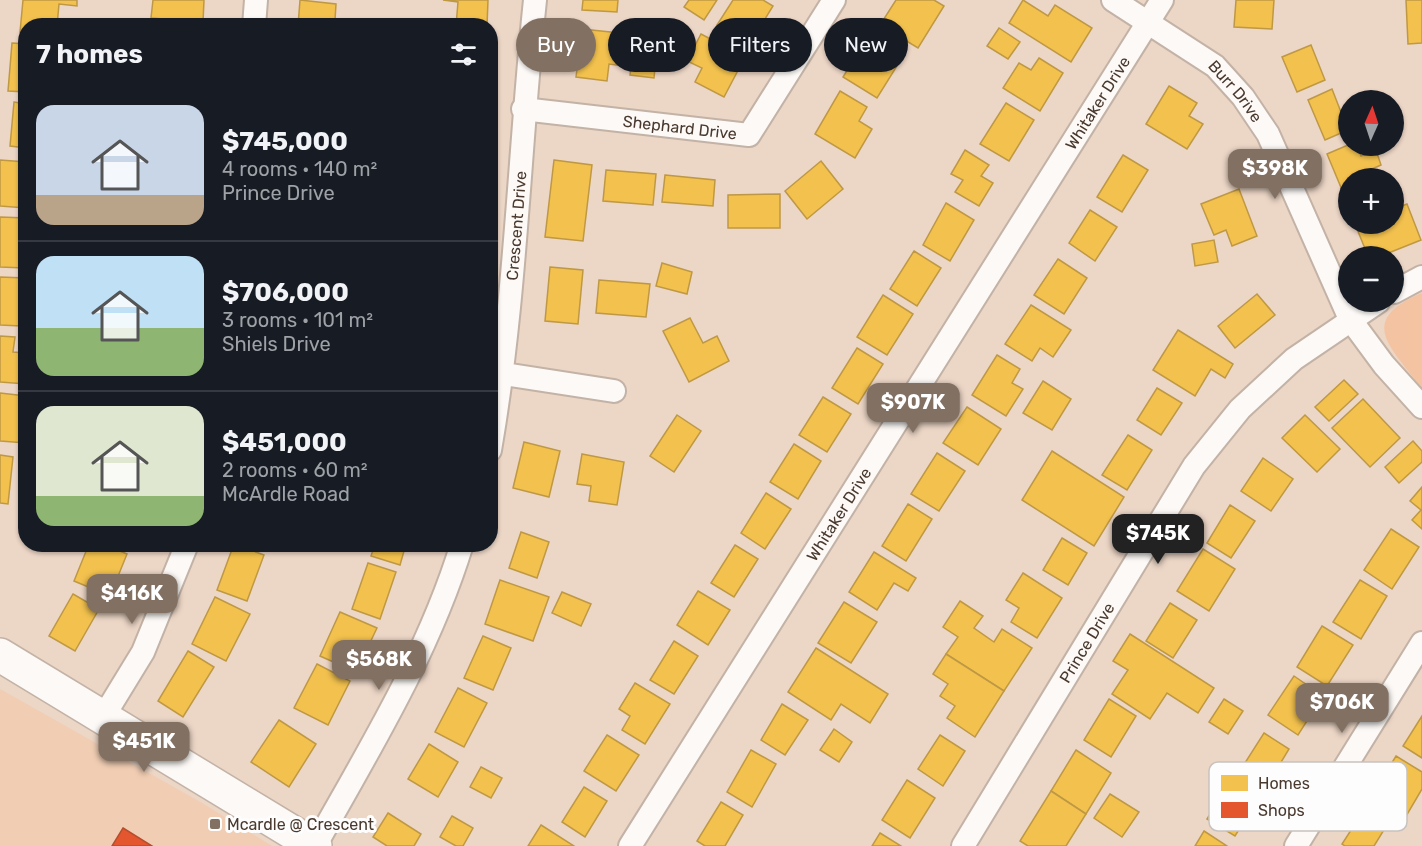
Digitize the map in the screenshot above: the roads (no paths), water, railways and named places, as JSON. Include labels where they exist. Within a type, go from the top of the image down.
[{"type":"main road","points":[[0,655],[102,719],[315,846]]},
{"type":"street","points":[[255,18],[256,0]]},
{"type":"street","name":"Crescent Drive","points":[[498,407],[504,374],[523,109],[536,0]]},
{"type":"street","name":"Shephard Drive","points":[[523,109],[749,135],[834,0]]},
{"type":"street","name":"Burr Drive","points":[[1113,0],[1215,66],[1243,97],[1268,134],[1350,319],[1384,365],[1422,407]]},
{"type":"street","name":"Whitaker Drive","points":[[630,846],[1162,0]]},
{"type":"street","points":[[1404,287],[1422,277]]},
{"type":"street","name":"Prince Drive","points":[[963,846],[1194,466],[1240,409],[1294,359],[1362,312]]},
{"type":"street","points":[[504,374],[614,391]]},
{"type":"street","points":[[102,719],[143,652],[184,552]]},
{"type":"street","points":[[315,846],[401,693],[451,581],[460,552]]},
{"type":"street","points":[[1348,762],[1422,643]]},
{"type":"street","points":[[1296,846],[1305,831]]},
{"type":"place","name":"Mcardle @ Crescent","points":[[215,824]]}]
